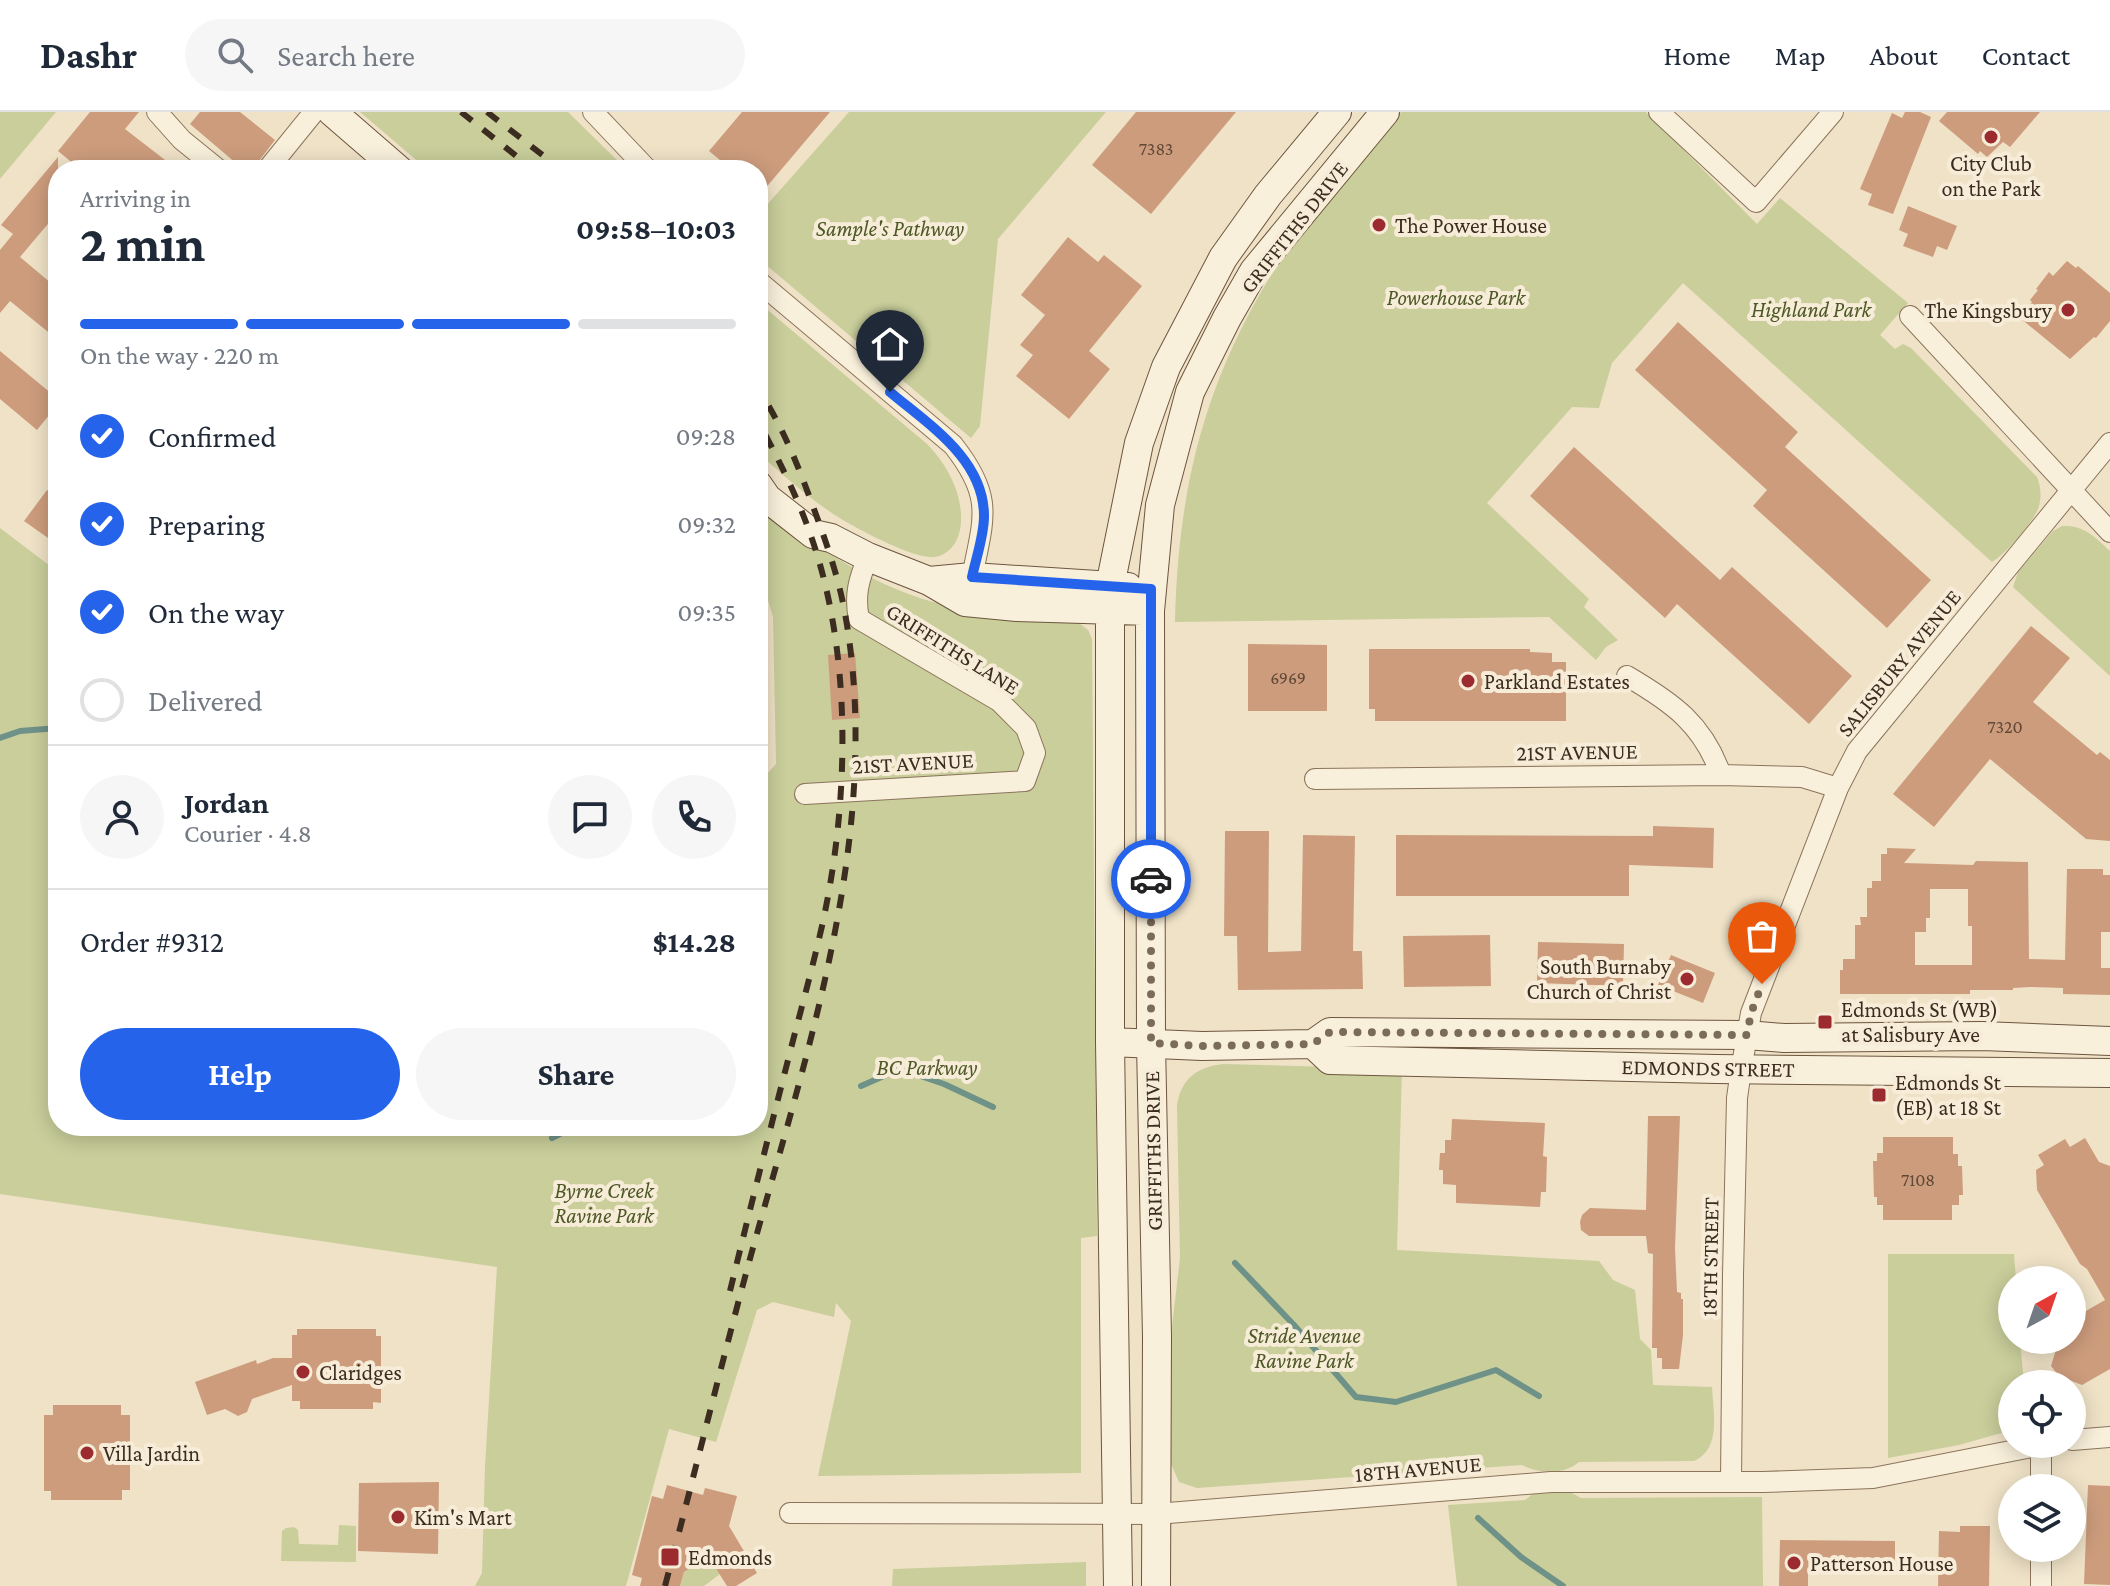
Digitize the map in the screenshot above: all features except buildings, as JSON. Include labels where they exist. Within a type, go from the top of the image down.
[{"type":"main road","points":[[332,112],[387,160]]},
{"type":"main road","name":"GRIFFITHS DRIVE","points":[[1118,1586],[1110,1042],[1110,598],[1139,443],[1166,367],[1223,258],[1268,195],[1337,112]]},
{"type":"main road","name":"GRIFFITHS DRIVE","points":[[1156,1586],[1151,600],[1160,505],[1190,392],[1227,318],[1254,271],[1385,112]]},
{"type":"main road","points":[[768,479],[780,483],[823,520],[831,538]]},
{"type":"main road","points":[[768,499],[813,534],[831,538],[868,557],[929,581],[965,602],[1017,607],[1110,598]]},
{"type":"main road","points":[[929,581],[972,577],[1110,598],[1151,600]]},
{"type":"main road","name":"EDMONDS STREET","points":[[1110,1042],[1202,1046],[1313,1044],[1330,1032],[1747,1035],[1784,1038],[1982,1036],[2110,1041]]},
{"type":"main road","name":"EDMONDS STREET","points":[[1313,1044],[1330,1060],[1741,1070],[2110,1073]]},
{"type":"street","points":[[157,112],[182,140],[207,160]]},
{"type":"street","points":[[275,160],[314,112]]},
{"type":"street","points":[[593,112],[639,160]]},
{"type":"street","points":[[1659,112],[1756,202],[1833,112]]},
{"type":"street","points":[[768,289],[953,445],[967,464],[977,483],[984,518],[972,577]]},
{"type":"street","points":[[1910,316],[2110,532]]},
{"type":"street","name":"SALISBURY AVENUE","points":[[1747,1035],[1751,1013],[1848,766],[1870,734],[2110,443]]},
{"type":"street","name":"GRIFFITHS LANE","points":[[868,557],[855,601],[859,619],[999,701],[1026,728],[1035,753],[1025,781]]},
{"type":"street","points":[[1627,676],[1663,697],[1695,726],[1712,749],[1721,775]]},
{"type":"street","name":"21ST AVENUE","points":[[1315,779],[1721,775],[1802,777],[1838,788]]},
{"type":"street","name":"21ST AVENUE","points":[[805,794],[1025,781]]},
{"type":"street","name":"18TH STREET","points":[[1731,1481],[1737,1098],[1747,1035]]},
{"type":"street","points":[[2086,1439],[2110,1437]]},
{"type":"street","name":"18TH AVENUE","points":[[790,1513],[1156,1514],[1551,1482],[1873,1478],[1998,1453]]},
{"type":"street","points":[[2041,1562],[2041,1586]]},
{"type":"green space","points":[[0,112],[56,112],[0,179]]},
{"type":"green space","points":[[360,112],[568,112],[617,160],[416,160]]},
{"type":"green space","name":"Sample's Pathway","points":[[849,112],[1106,112],[998,239],[980,426],[971,438],[768,266],[768,204]]},
{"type":"green space","name":"Powerhouse Park","points":[[1401,112],[1646,112],[1757,224],[1780,198],[1908,303],[1880,335],[1895,349],[1903,344],[1911,348],[2037,477],[2040,497],[2035,515],[2011,546],[1992,562],[1683,283],[1612,363],[1599,408],[1572,407],[1487,503],[1589,599],[1584,607],[1618,640],[1606,647],[1596,660],[1549,617],[1175,622],[1182,525],[1190,480],[1214,392],[1232,349],[1288,249]]},
{"type":"green space","points":[[768,310],[927,444],[956,489],[961,509],[959,532],[955,543],[941,555],[935,557],[912,553],[838,517],[768,462]]},
{"type":"green space","name":"BC Parkway","points":[[768,508],[823,549],[893,588],[960,608],[1074,619],[1088,630],[1092,639],[1097,1236],[1081,1238],[1081,1473],[818,1476],[851,1321],[836,1303],[834,1317],[773,1302],[757,1310],[716,1442],[669,1429],[626,1586],[475,1586],[482,1573],[497,1267],[0,1194],[0,528],[48,564],[48,1136],[768,1136],[768,773],[776,764],[773,617],[768,600]]},
{"type":"green space","points":[[2062,526],[2083,530],[2110,551],[2110,676],[2013,587],[2018,572],[2053,531]]},
{"type":"green space","name":"Stride Avenue Ravine Park","points":[[1223,1064],[1402,1069],[1397,1250],[1599,1261],[1613,1280],[1635,1290],[1640,1339],[1651,1350],[1653,1385],[1712,1387],[1714,1428],[1709,1448],[1694,1461],[1579,1462],[1551,1472],[1522,1465],[1197,1488],[1179,1482],[1171,1464],[1169,1352],[1180,1258],[1177,1107],[1182,1089],[1191,1076],[1205,1068]]},
{"type":"green space","points":[[1888,1254],[2014,1254],[2015,1266],[1998,1266],[1998,1354],[2021,1354],[2023,1370],[1998,1370],[1998,1434],[1959,1445],[1888,1458]]},
{"type":"green space","points":[[1570,1492],[1581,1498],[1762,1497],[1763,1586],[1457,1586],[1448,1505],[1525,1500],[1534,1493]]},
{"type":"green space","points":[[339,1525],[356,1526],[356,1562],[281,1561],[282,1531],[286,1528],[298,1530],[299,1544],[338,1545]]},
{"type":"green space","points":[[701,1562],[715,1567],[720,1574],[704,1586],[680,1586],[684,1572]]},
{"type":"green space","points":[[1086,1562],[1086,1586],[892,1586],[893,1569]]},
{"type":"waterway","points":[[0,738],[20,731],[48,729]]},
{"type":"waterway","points":[[861,1086],[900,1069],[944,1084],[993,1107]]},
{"type":"waterway","points":[[552,1138],[556,1136]]},
{"type":"waterway","points":[[1235,1263],[1356,1397],[1396,1402],[1496,1370],[1539,1396]]},
{"type":"waterway","points":[[1478,1518],[1521,1557],[1563,1586]]},
{"type":"railway","points":[[461,112],[521,160]]},
{"type":"railway","points":[[487,112],[549,160]]},
{"type":"railway","points":[[665,1586],[816,1017],[848,853],[855,772],[854,690],[844,608],[821,527],[794,458],[768,406]]},
{"type":"railway","points":[[730,1291],[822,926],[838,830],[841,781],[840,680],[825,582],[800,506],[768,440]]},
{"type":"way so far","points":[[1151,879],[1151,1043],[1202,1046],[1313,1044],[1330,1032],[1747,1035],[1762,984]]},
{"type":"place","name":"City Club on the Park","points":[[1991,137]]},
{"type":"place","name":"The Power House","points":[[1379,225]]},
{"type":"place","name":"The Kingsbury","points":[[2068,310]]},
{"type":"place","name":"Parkland Estates","points":[[1468,681]]},
{"type":"place","name":"South Burnaby Church of Christ","points":[[1687,979]]},
{"type":"place","name":"Edmonds St (WB) at Salisbury Ave","points":[[1825,1022]]},
{"type":"place","name":"Edmonds St (EB) at 18 St","points":[[1879,1095]]},
{"type":"place","name":"Claridges","points":[[303,1372]]},
{"type":"place","name":"Villa Jardin","points":[[87,1453]]},
{"type":"place","name":"Kim's Mart","points":[[398,1517]]},
{"type":"place","name":"Edmonds","points":[[670,1557]]},
{"type":"place","name":"Patterson House","points":[[1794,1563]]},
{"type":"route","points":[[890,392],[953,445],[977,483],[984,518],[972,577],[1151,589],[1151,879]]},
{"type":"park label","name":"Highland Park","points":[[1811,309]]},
{"type":"park label","name":"Byrne Creek Ravine Park","points":[[604,1202]]}]
